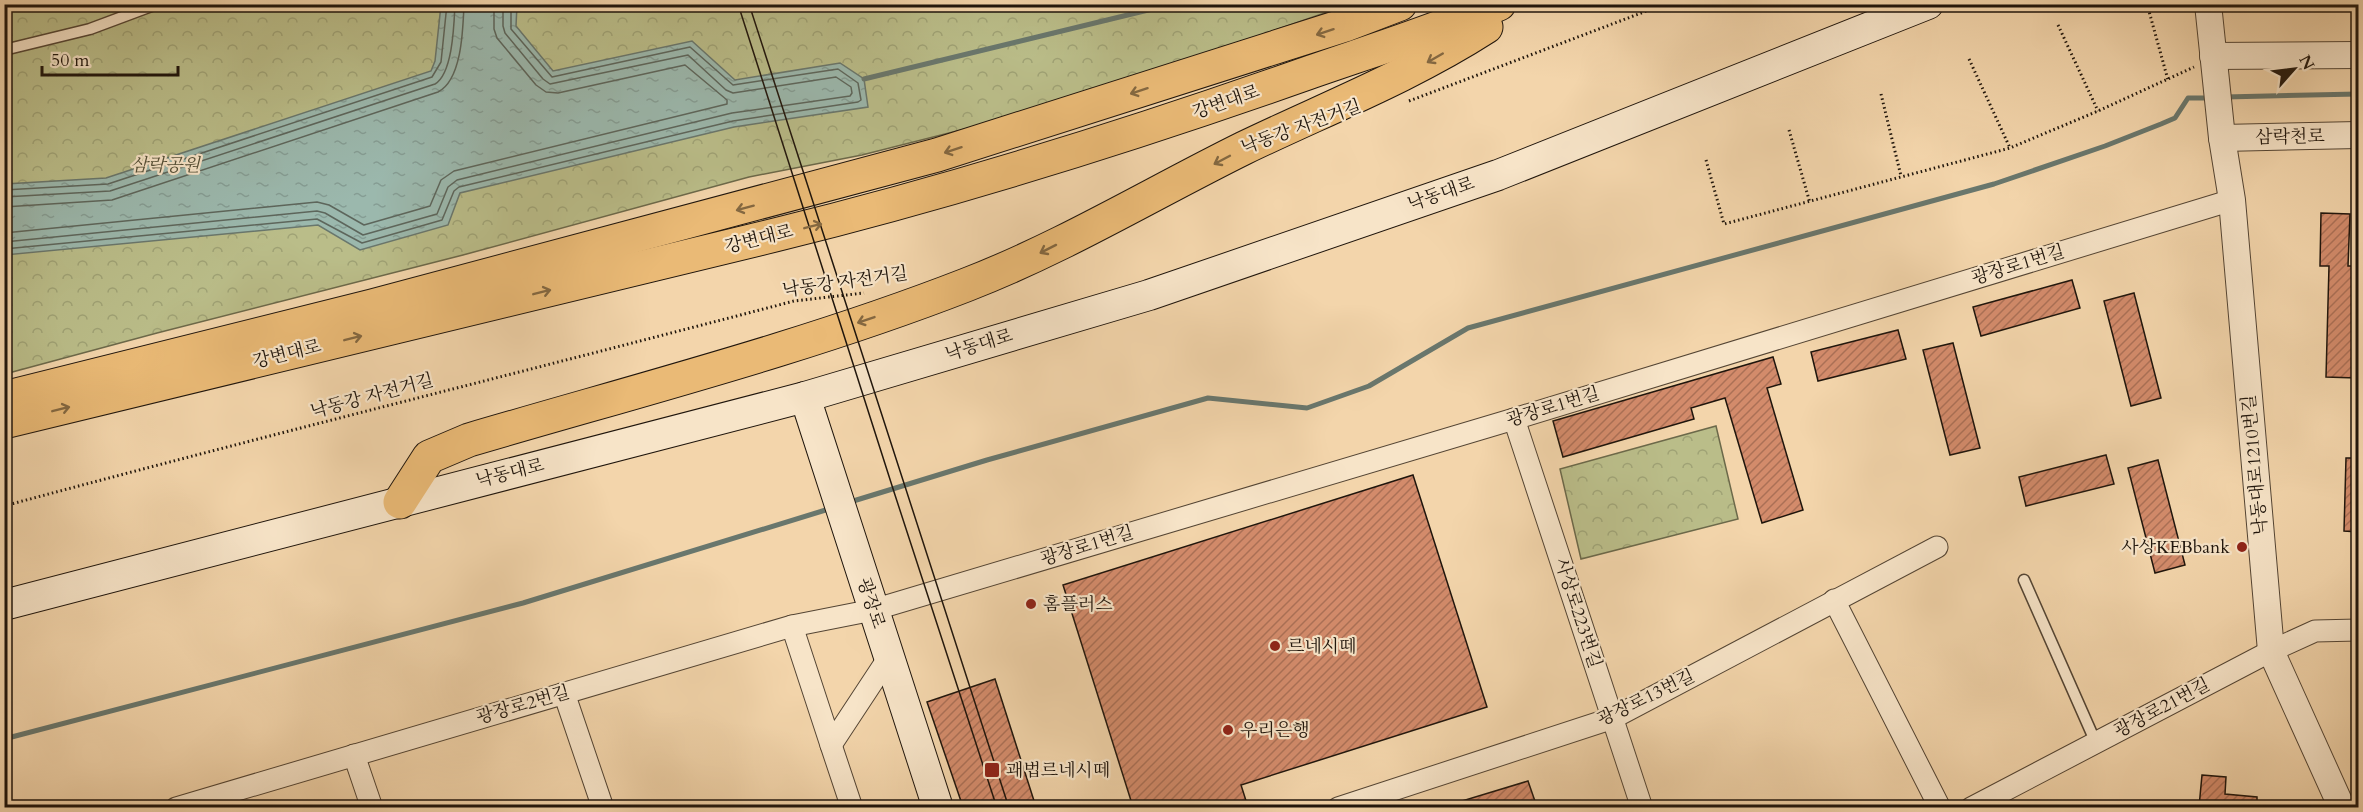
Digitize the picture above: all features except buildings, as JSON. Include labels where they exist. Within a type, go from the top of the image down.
[{"type":"highway","name":"강변대로","points":[[4,398],[372,306],[937,155],[1345,25],[1400,4]]},
{"type":"highway","name":"강변대로","points":[[4,422],[764,238],[902,202],[1167,123],[1437,30],[1499,4]]},
{"type":"highway","points":[[399,502],[429,457],[469,440],[792,345],[965,286],[1023,261],[1243,149],[1428,63],[1520,4]]},
{"type":"main road","name":"낙동대로","points":[[4,605],[806,397],[1149,295],[1497,175],[1928,4]]},
{"type":"main road","name":"광장로","points":[[806,397],[938,807]]},
{"type":"street","name":"낙동대로1210번길","points":[[2208,4],[2222,138],[2232,200],[2271,651],[2342,807]]},
{"type":"street","points":[[2213,56],[2358,55]]},
{"type":"street","name":"삼락천로","points":[[2222,138],[2358,135]]},
{"type":"street","name":"광장로1번길","points":[[870,601],[1514,419],[2232,200]]},
{"type":"street","name":"사상로223번길","points":[[1514,419],[1642,807]]},
{"type":"street","name":"광장로13번길","points":[[1338,807],[1613,718],[1937,546]]},
{"type":"street","points":[[1834,600],[1940,807]]},
{"type":"street","name":"광장로2번길","points":[[176,807],[870,601]]},
{"type":"street","points":[[792,626],[852,807]]},
{"type":"street","name":"광장로21번길","points":[[1971,807],[2271,651],[2315,631],[2358,630]]},
{"type":"street","points":[[831,745],[889,657]]},
{"type":"street","points":[[564,693],[603,807]]},
{"type":"street","points":[[354,755],[372,807]]},
{"type":"lane","points":[[4,50],[90,29],[157,4]]},
{"type":"lane","points":[[2024,580],[2096,743]]},
{"type":"path","points":[[1405,103],[1665,4]]},
{"type":"path","points":[[2147,4],[2168,80]]},
{"type":"path","points":[[2058,25],[2098,111]]},
{"type":"path","points":[[1706,160],[1724,224],[2010,148],[2168,80],[2213,56]]},
{"type":"path","points":[[1969,59],[2010,148]]},
{"type":"path","points":[[1881,94],[1901,176]]},
{"type":"path","points":[[1790,129],[1810,203]]},
{"type":"path","name":"낙동강 자전거길","points":[[4,506],[204,452],[356,415],[794,301],[874,292]]},
{"type":"green space","name":"삼락공원","points":[[5,5],[1348,5],[1048,108],[862,155],[749,177],[463,255],[5,374]]},
{"type":"green space","points":[[1716,426],[1738,519],[1581,559],[1560,469]]},
{"type":"water","points":[[441,5],[517,5],[516,26],[553,71],[692,41],[735,80],[840,63],[864,79],[868,107],[734,127],[460,193],[448,225],[360,250],[318,225],[5,255],[5,184],[106,178],[431,71],[435,61]]},
{"type":"waterway","points":[[864,79],[1173,4]]},
{"type":"waterway","points":[[2225,97],[2358,94]]},
{"type":"waterway","points":[[850,502],[987,460],[1208,398],[1307,408],[1369,386],[1468,328],[1994,184],[2105,146],[2175,118],[2188,98],[2210,98]]},
{"type":"waterway","points":[[4,739],[523,603],[832,508]]},
{"type":"tram line","points":[[738,4],[997,808]]},
{"type":"tram line","points":[[749,4],[1009,808]]},
{"type":"place","name":"사상KEBbank","points":[[2242,547]]},
{"type":"place","name":"홈플러스","points":[[1031,604]]},
{"type":"place","name":"르네시떼","points":[[1275,646]]},
{"type":"place","name":"우리은행","points":[[1228,730]]},
{"type":"place","name":"괘법르네시떼","points":[[992,770]]}]
